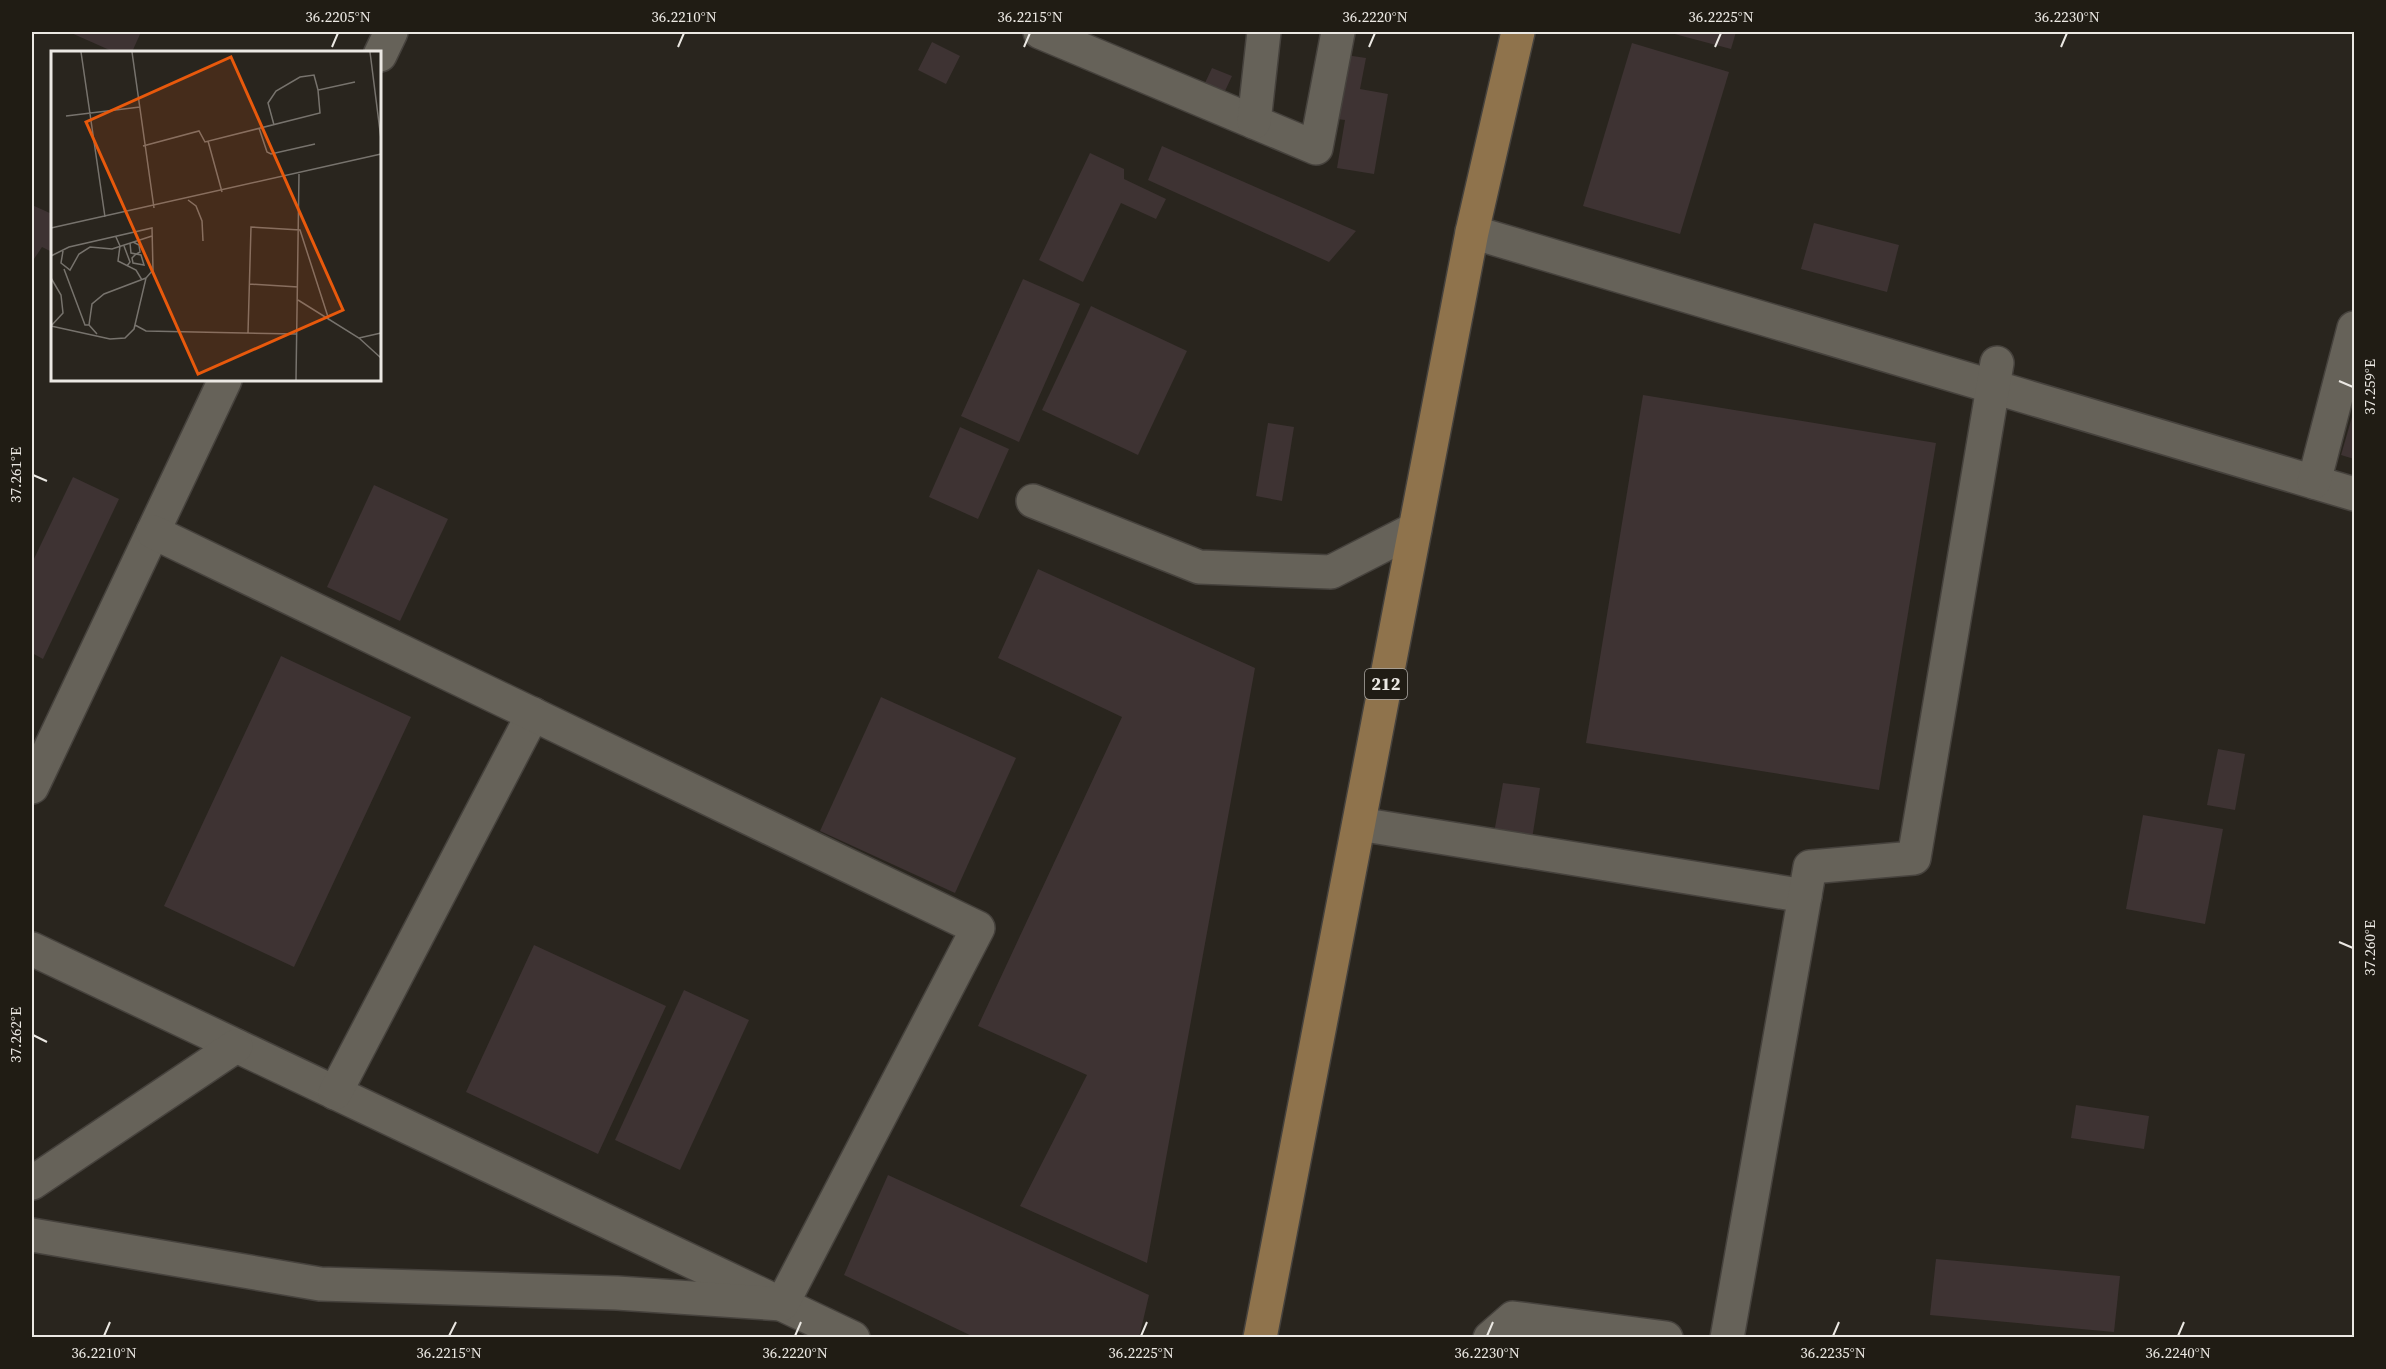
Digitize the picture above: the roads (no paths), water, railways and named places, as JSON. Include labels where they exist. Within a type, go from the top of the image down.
[{"type":"main road","name":"212","points":[[1260,1338],[1472,232],[1518,32]]},
{"type":"street","points":[[381,53],[391,32]]},
{"type":"street","points":[[1040,32],[1316,148],[1338,32]]},
{"type":"street","points":[[1254,122],[1264,32]]},
{"type":"street","points":[[1472,232],[1995,375],[2355,494]]},
{"type":"street","points":[[2314,482],[2355,328]]},
{"type":"street","points":[[1728,1338],[1810,867],[1914,858],[1995,375]]},
{"type":"street","points":[[32,787],[225,381]]},
{"type":"street","points":[[1033,501],[1199,567],[1331,572],[1415,529]]},
{"type":"street","points":[[153,532],[978,928],[782,1304]]},
{"type":"street","points":[[335,1093],[533,714]]},
{"type":"street","points":[[1359,824],[1805,896]]},
{"type":"street","points":[[32,949],[853,1338]]},
{"type":"street","points":[[32,1183],[236,1046]]},
{"type":"street","points":[[32,1235],[320,1284],[617,1293],[782,1304]]},
{"type":"street","points":[[1490,1338],[1513,1318],[1666,1338]]}]
